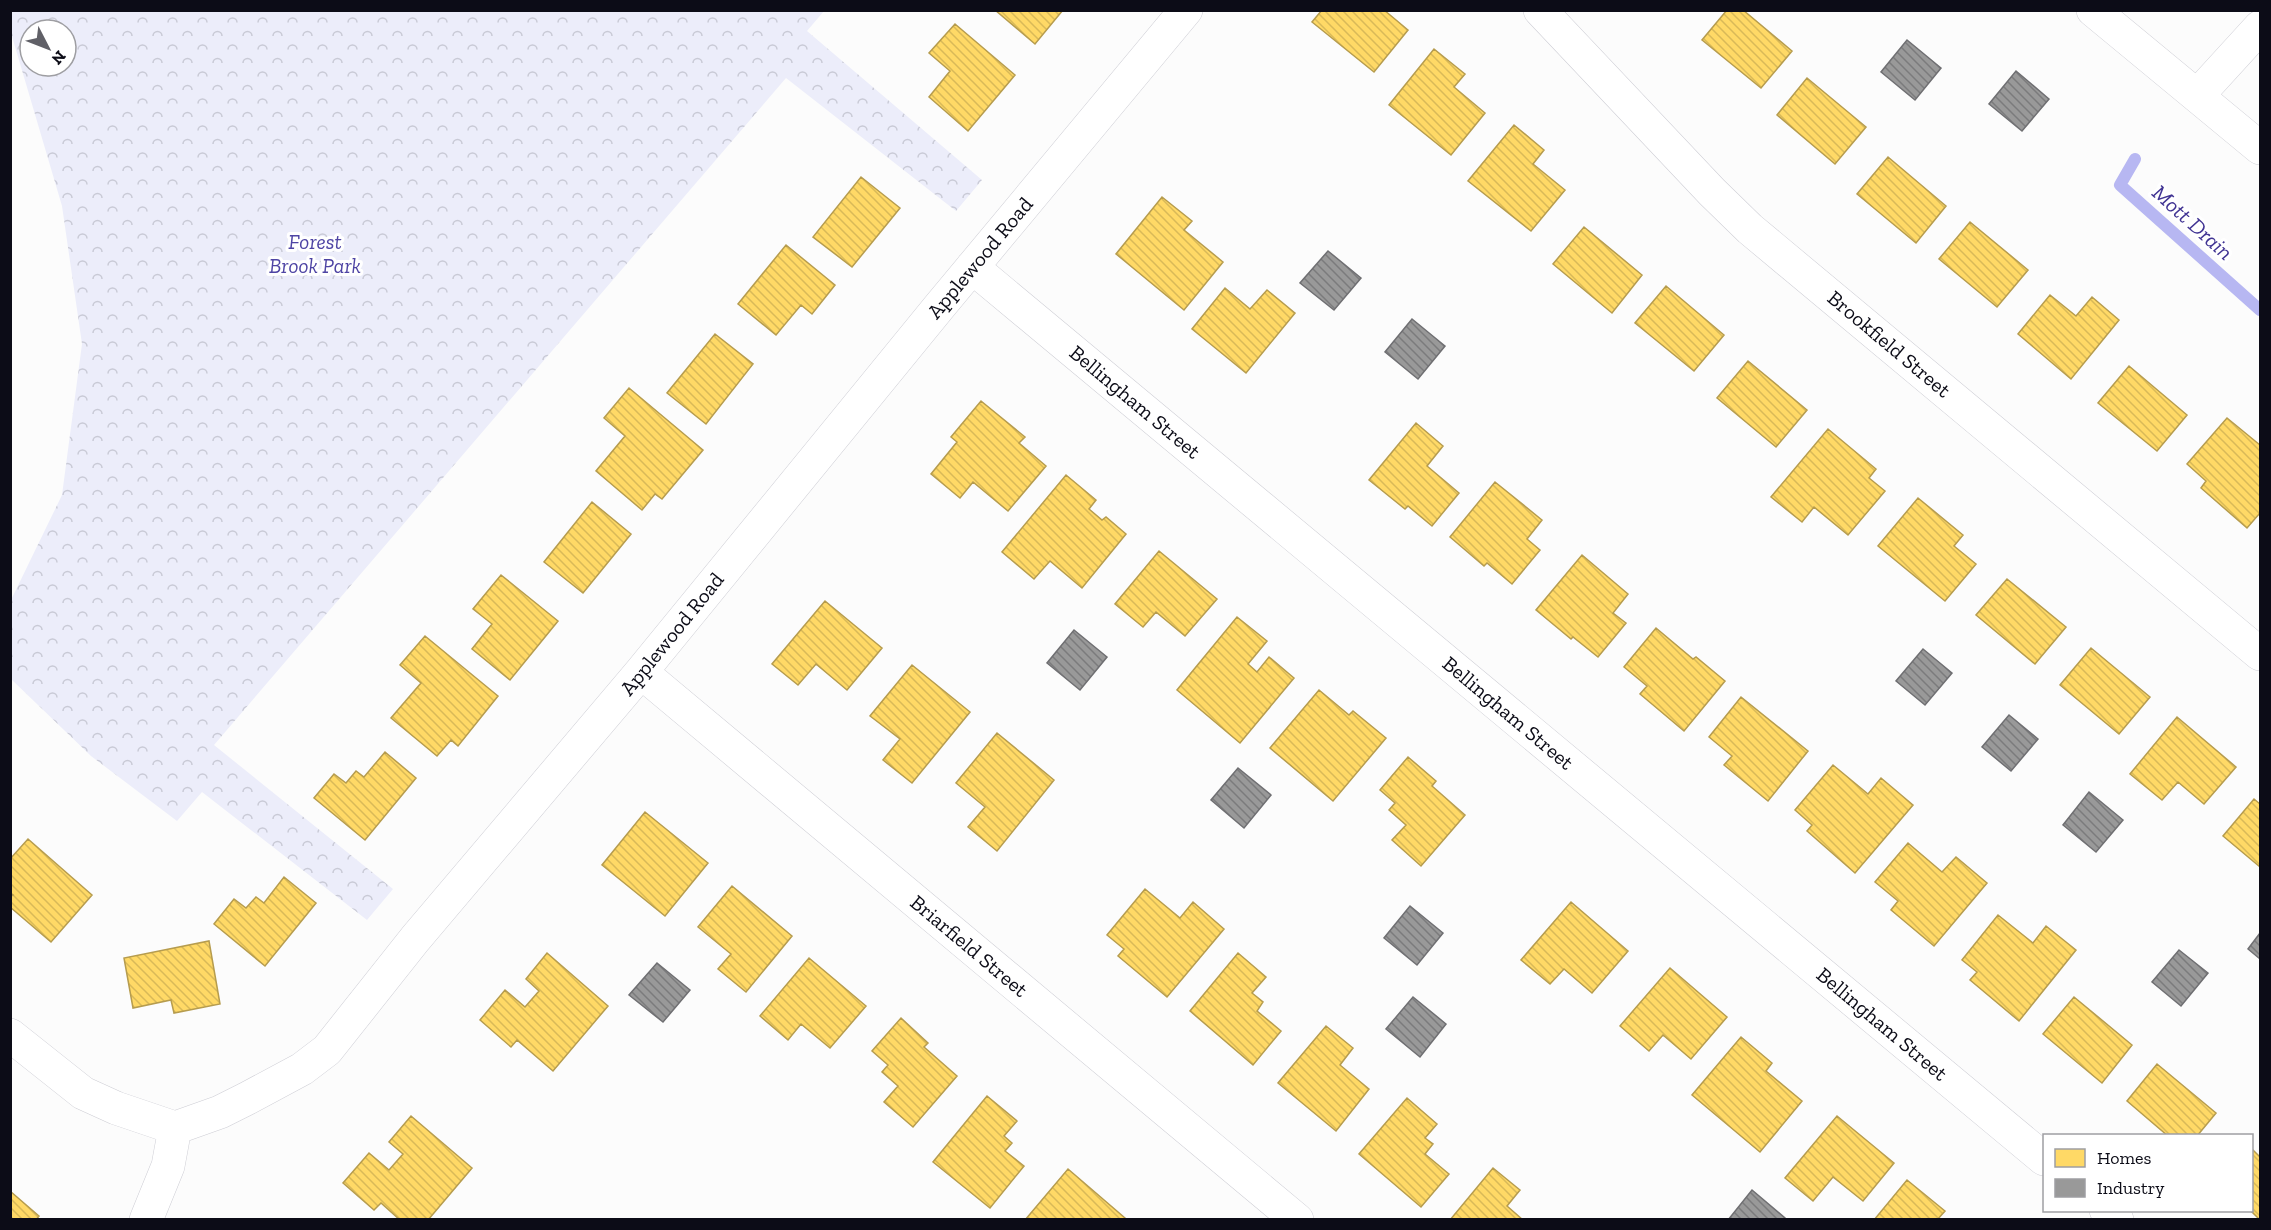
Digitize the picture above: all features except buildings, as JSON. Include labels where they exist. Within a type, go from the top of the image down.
[{"type":"street","name":"Applewood Road","points":[[175,1128],[237,1104],[302,1069],[327,1050],[415,939],[641,672],[972,267],[1186,10]]},
{"type":"street","name":"Brookfield Street","points":[[1540,10],[1712,192],[1750,229],[2260,654]]},
{"type":"street","points":[[2093,10],[2260,148]]},
{"type":"street","points":[[2197,96],[2260,27]]},
{"type":"street","name":"Bellingham Street","points":[[972,267],[2043,1158]]},
{"type":"street","name":"Briarfield Street","points":[[641,672],[1296,1220]]},
{"type":"street","points":[[10,1035],[83,1093],[126,1112],[175,1128],[168,1166],[146,1220]]},
{"type":"green space","name":"Forest Brook Park","points":[[11,10],[824,11],[807,31],[982,180],[956,211],[786,78],[214,745],[393,889],[367,920],[202,792],[177,821],[91,756],[11,679],[11,600],[62,495],[82,344],[62,206],[24,78],[78,78],[78,18],[18,18],[18,57],[11,33]]},
{"type":"waterway","name":"Mott Drain","points":[[2135,159],[2120,185],[2260,310]]}]
